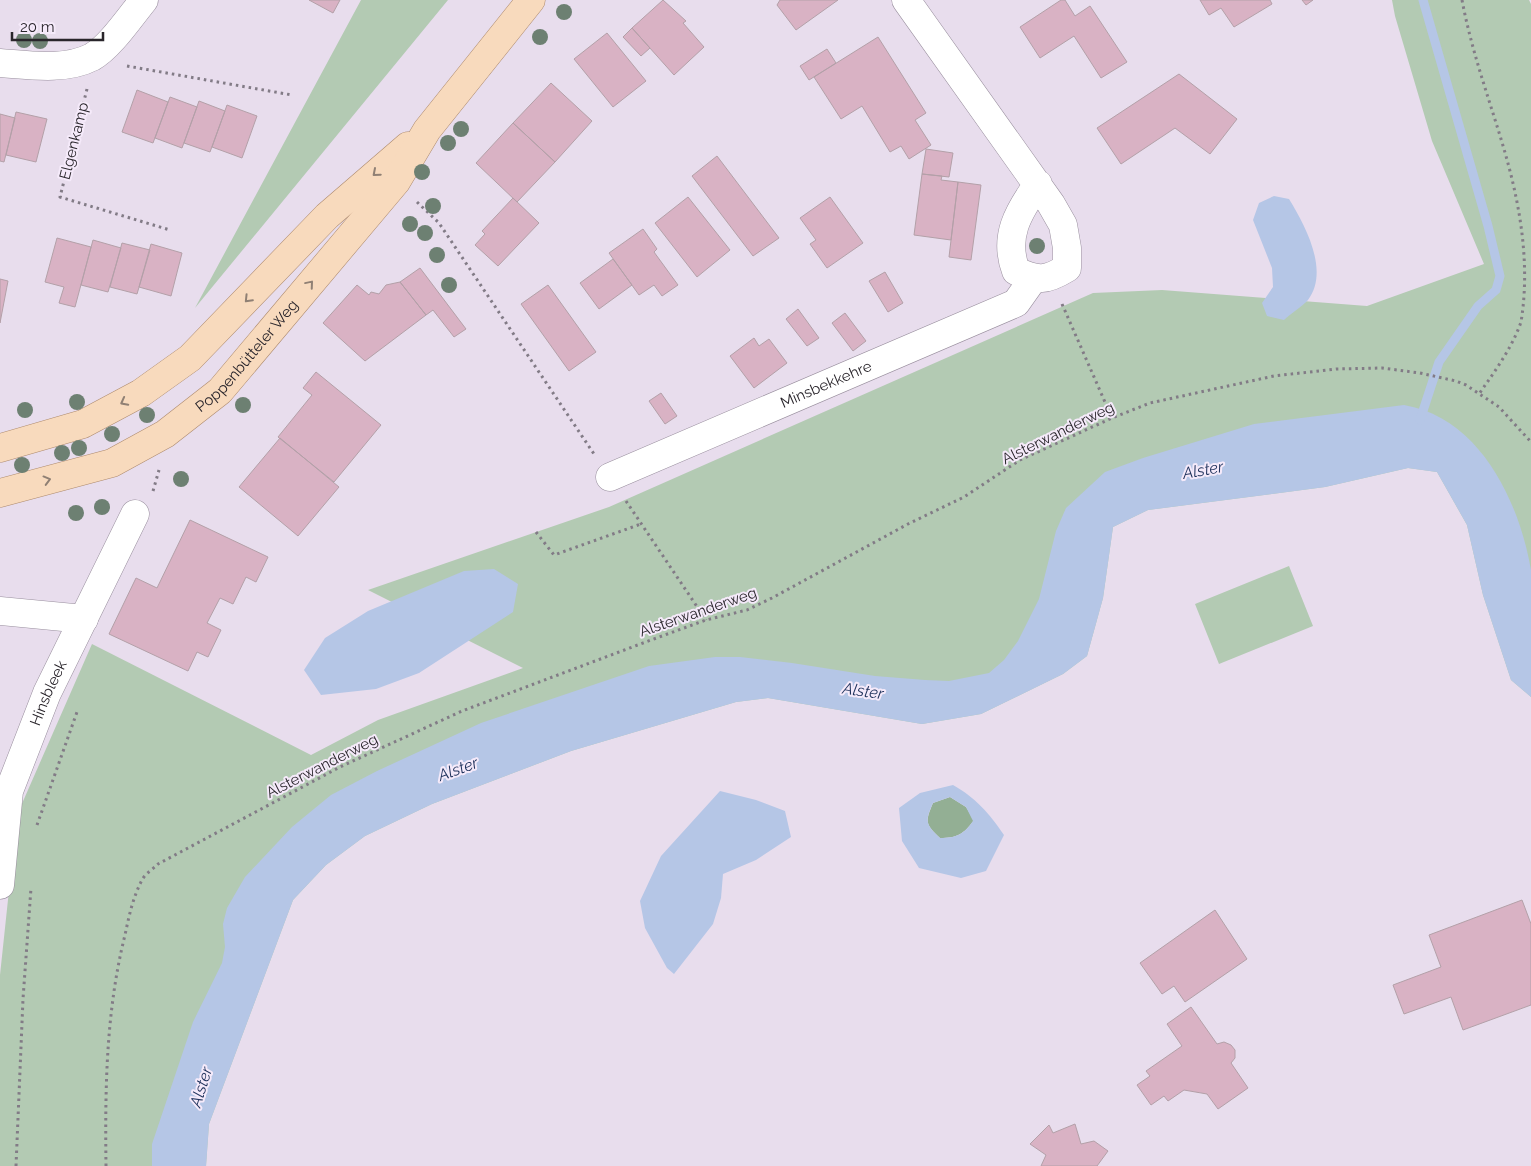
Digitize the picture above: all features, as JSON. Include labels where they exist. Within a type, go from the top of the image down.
[{"type":"main road","name":"Poppenbütteler Weg","points":[[0,493],[112,463],[165,434],[220,391],[396,182],[427,130],[531,0]]},
{"type":"main road","name":"Poppenbütteler Weg","points":[[0,448],[83,424],[140,393],[190,358],[327,216],[427,130]]},
{"type":"street","points":[[0,63],[46,65],[72,63],[92,57],[103,48],[144,0]]},
{"type":"street","name":"Minsbekkehre","points":[[610,477],[1016,303],[1042,278],[1067,268],[1067,248],[1063,224],[1038,184],[906,0]]},
{"type":"street","points":[[1038,184],[1020,209],[1013,231],[1011,256],[1016,271],[1042,278]]},
{"type":"street","name":"Hinsbleek","points":[[0,885],[8,790],[46,693],[135,514]]},
{"type":"street","points":[[0,611],[84,619]]},
{"type":"path","points":[[1462,0],[1468,34],[1521,204],[1529,264],[1522,321],[1503,359],[1479,394]]},
{"type":"path","points":[[103,48],[120,64],[292,95]]},
{"type":"path","name":"Elgenkamp","points":[[72,63],[88,88],[60,197],[170,230]]},
{"type":"path","points":[[396,182],[439,223],[706,620]]},
{"type":"path","points":[[1042,278],[1112,418]]},
{"type":"path","name":"Alsterwanderweg","points":[[106,1166],[105,1088],[109,1026],[117,965],[132,902],[143,878],[158,864],[340,767],[462,711],[706,620],[747,610],[964,497],[1020,460],[1112,418],[1150,403],[1274,376],[1336,369],[1382,368],[1420,373],[1456,381],[1498,406],[1531,442]]},
{"type":"path","points":[[536,532],[554,555],[641,524]]},
{"type":"path","points":[[36,829],[77,712]]},
{"type":"path","points":[[16,1166],[23,999],[32,886]]},
{"type":"green space","points":[[361,0],[448,0],[195,308]]},
{"type":"green space","points":[[1392,0],[1529,0],[1531,4],[1531,697],[1511,680],[1483,595],[1467,525],[1437,472],[1408,468],[1325,487],[1148,510],[1113,527],[1103,598],[1087,656],[1063,674],[981,714],[922,724],[768,698],[736,702],[571,751],[432,804],[365,836],[326,865],[293,900],[209,1124],[206,1166],[0,1166],[0,975],[17,815],[92,644],[311,755],[378,720],[523,668],[368,590],[609,507],[1093,293],[1162,290],[1367,306],[1484,264],[1432,141]]},
{"type":"green space","points":[[1289,566],[1313,626],[1219,664],[1195,604]]},
{"type":"green space","points":[[950,797],[966,807],[974,820],[960,834],[940,838],[929,826],[928,819],[933,803]]},
{"type":"water","points":[[1274,196],[1289,199],[1308,235],[1316,262],[1317,276],[1308,300],[1284,320],[1267,316],[1262,303],[1273,287],[1272,268],[1253,220],[1259,203]]},
{"type":"water","name":"Alster","points":[[1404,405],[1431,413],[1454,427],[1474,445],[1491,466],[1506,491],[1517,517],[1531,570],[1531,697],[1511,680],[1483,595],[1467,525],[1437,472],[1408,468],[1325,487],[1148,510],[1113,527],[1103,598],[1087,656],[1063,674],[981,714],[922,724],[768,698],[736,702],[571,751],[432,804],[365,836],[326,865],[293,900],[209,1124],[206,1166],[152,1166],[152,1144],[193,1022],[222,963],[225,947],[223,924],[227,908],[245,877],[292,827],[331,795],[377,771],[481,723],[649,666],[715,657],[740,657],[875,676],[925,680],[949,681],[989,673],[1004,660],[1018,641],[1039,599],[1056,531],[1066,508],[1105,472],[1143,458],[1254,424]]},
{"type":"water","points":[[494,569],[518,584],[513,612],[419,673],[376,689],[321,695],[304,670],[325,638],[368,611],[464,571]]},
{"type":"water","points":[[953,785],[969,795],[987,813],[1004,835],[986,871],[961,878],[919,868],[902,841],[899,808],[920,793]],"holes":[[[950,797],[966,807],[973,821],[960,834],[940,838],[929,826],[928,818],[933,803]]]},
{"type":"water","points":[[720,791],[756,800],[785,811],[791,837],[756,860],[723,874],[721,898],[713,924],[674,974],[667,968],[645,928],[640,901],[661,856]]},
{"type":"building","points":[[309,0],[340,0],[333,13]]},
{"type":"building","points":[[663,0],[686,21],[683,23],[704,47],[674,75],[632,28]]},
{"type":"building","points":[[780,0],[838,0],[796,30],[777,5]]},
{"type":"building","points":[[1061,0],[1065,0],[1075,16],[1090,6],[1127,62],[1101,78],[1074,36],[1040,58],[1020,27]]},
{"type":"building","points":[[1200,0],[1270,0],[1272,4],[1234,27],[1221,8],[1209,15]]},
{"type":"building","points":[[1302,0],[1313,0],[1306,5]]},
{"type":"building","points":[[632,28],[650,48],[641,56],[623,37]]},
{"type":"building","points":[[607,33],[646,81],[613,107],[574,59]]},
{"type":"building","points":[[878,37],[926,113],[915,120],[931,145],[909,159],[901,146],[890,152],[862,106],[841,119],[814,77]]},
{"type":"building","points":[[827,49],[836,63],[809,80],[800,66]]},
{"type":"building","points":[[1179,74],[1237,119],[1210,154],[1175,128],[1121,164],[1097,128]]},
{"type":"building","points":[[551,83],[592,121],[555,162],[513,123]]},
{"type":"building","points":[[137,90],[168,102],[153,143],[122,132]]},
{"type":"building","points":[[170,97],[197,107],[182,148],[155,138]]},
{"type":"building","points":[[199,101],[225,111],[210,152],[184,143]]},
{"type":"building","points":[[227,105],[257,116],[242,158],[212,147]]},
{"type":"building","points":[[16,112],[47,119],[36,162],[6,155]]},
{"type":"building","points":[[0,114],[15,118],[4,162],[0,161]]},
{"type":"building","points":[[513,123],[555,162],[517,202],[476,163]]},
{"type":"building","points":[[926,149],[953,153],[949,177],[922,174]]},
{"type":"building","points":[[717,156],[779,238],[753,256],[692,176]]},
{"type":"building","points":[[922,174],[942,176],[941,180],[958,182],[951,240],[914,235]]},
{"type":"building","points":[[958,182],[981,185],[971,260],[949,257]]},
{"type":"building","points":[[688,197],[730,250],[697,277],[655,223]]},
{"type":"building","points":[[830,197],[863,243],[827,268],[810,244],[816,240],[800,218]]},
{"type":"building","points":[[513,198],[539,223],[498,266],[475,245],[485,234],[482,231]]},
{"type":"building","points":[[643,229],[657,249],[654,252],[678,285],[662,296],[654,285],[639,295],[609,253]]},
{"type":"building","points":[[57,238],[91,247],[75,307],[59,303],[64,287],[45,282]]},
{"type":"building","points":[[93,240],[121,248],[108,292],[81,285]]},
{"type":"building","points":[[122,243],[150,250],[137,294],[110,287]]},
{"type":"building","points":[[151,244],[182,253],[171,296],[139,287]]},
{"type":"building","points":[[613,259],[632,285],[599,309],[580,283]]},
{"type":"building","points":[[420,268],[466,329],[454,337],[433,310],[426,315],[400,282]]},
{"type":"building","points":[[885,272],[903,303],[888,312],[869,281]]},
{"type":"building","points":[[0,279],[8,281],[0,323]]},
{"type":"building","points":[[400,282],[426,315],[365,361],[323,323],[357,285],[369,295],[371,292],[379,294],[386,285]]},
{"type":"building","points":[[548,285],[596,352],[569,371],[521,304]]},
{"type":"building","points":[[798,309],[819,338],[807,346],[786,319]]},
{"type":"building","points":[[845,313],[866,341],[853,351],[832,323]]},
{"type":"building","points":[[754,338],[759,346],[769,339],[787,363],[754,388],[730,356]]},
{"type":"building","points":[[316,372],[381,425],[334,482],[278,437],[312,395],[303,388]]},
{"type":"building","points":[[661,393],[677,416],[665,424],[649,401]]},
{"type":"building","points":[[280,438],[339,487],[298,536],[239,487]]},
{"type":"building","points":[[190,520],[268,557],[256,582],[246,577],[233,604],[220,598],[207,623],[221,630],[208,657],[197,652],[188,671],[109,634],[136,578],[157,588]]},
{"type":"building","points":[[1522,900],[1531,924],[1531,1005],[1463,1030],[1451,997],[1404,1014],[1393,985],[1441,967],[1429,935]]},
{"type":"building","points":[[1215,910],[1247,959],[1185,1002],[1174,986],[1162,994],[1140,963]]},
{"type":"building","points":[[1191,1007],[1217,1044],[1224,1042],[1231,1045],[1235,1050],[1235,1058],[1231,1063],[1248,1088],[1218,1109],[1207,1094],[1184,1090],[1168,1101],[1164,1096],[1151,1105],[1137,1085],[1150,1076],[1146,1071],[1182,1046],[1167,1024]]},
{"type":"building","points":[[1075,1124],[1081,1144],[1094,1141],[1108,1151],[1097,1166],[1041,1166],[1046,1155],[1030,1144],[1049,1125],[1053,1133]]},
{"type":"waterway","points":[[1420,420],[1439,362],[1478,306],[1496,290],[1500,276],[1488,226],[1423,0]]}]
